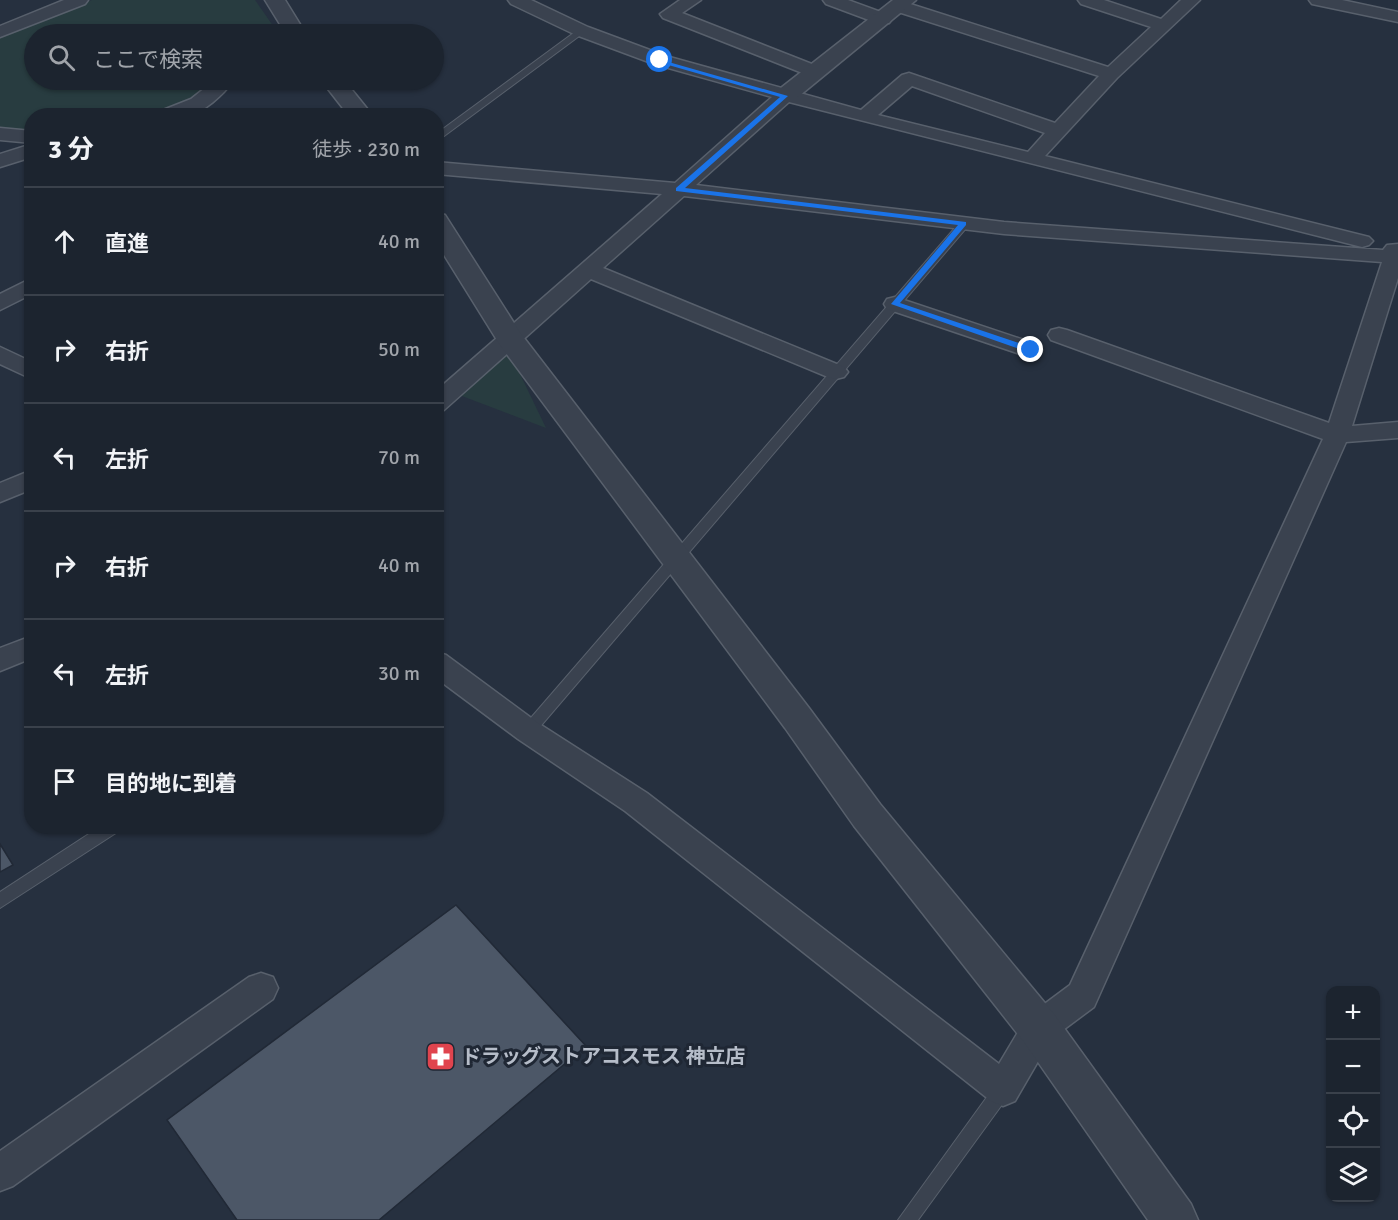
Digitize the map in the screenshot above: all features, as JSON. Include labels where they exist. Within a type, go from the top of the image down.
[{"type":"street","points":[[0,32],[79,0]]},
{"type":"street","points":[[275,0],[290,24]]},
{"type":"street","points":[[517,0],[582,31],[660,60],[785,96],[1395,251]]},
{"type":"street","points":[[692,0],[669,14],[816,72]]},
{"type":"street","points":[[832,0],[896,8],[1111,74]]},
{"type":"street","points":[[1087,0],[1162,25]]},
{"type":"street","points":[[1032,159],[1111,74],[1191,0]]},
{"type":"street","points":[[1318,0],[1398,17]]},
{"type":"street","points":[[444,397],[785,96],[896,8]]},
{"type":"street","points":[[864,117],[909,79],[1058,131]]},
{"type":"street","points":[[191,108],[215,90]]},
{"type":"street","points":[[340,90],[355,108]]},
{"type":"street","points":[[0,134],[24,136]]},
{"type":"street","points":[[0,160],[24,152]]},
{"type":"street","points":[[444,169],[679,189],[964,224],[1395,251]]},
{"type":"street","points":[[444,237],[510,339],[798,718],[867,814],[1039,1028],[1175,1220]]},
{"type":"street","points":[[444,669],[528,731],[636,802],[1003,1089],[1039,1028],[1082,996],[1337,435],[1395,251]]},
{"type":"street","points":[[588,270],[836,372]]},
{"type":"street","points":[[0,303],[24,289]]},
{"type":"street","points":[[895,304],[1031,350]]},
{"type":"street","points":[[1059,335],[1337,435],[1398,430]]},
{"type":"street","points":[[0,354],[24,368]]},
{"type":"street","points":[[0,493],[24,482]]},
{"type":"street","points":[[0,660],[24,650]]},
{"type":"street","points":[[0,1173],[261,988]]},
{"type":"lane","points":[[444,133],[582,31]]},
{"type":"lane","points":[[528,731],[964,224]]},
{"type":"lane","points":[[0,901],[102,834]]},
{"type":"lane","points":[[907,1220],[1003,1089]]},
{"type":"green space","points":[[92,0],[255,0],[272,24],[31,24]]},
{"type":"green space","points":[[24,27],[24,90],[204,90],[174,108],[24,108],[24,130],[0,128],[0,36]]},
{"type":"green space","points":[[506,345],[546,428],[454,393]]},
{"type":"building","points":[[0,844],[13,865],[0,872]]},
{"type":"building","points":[[456,905],[586,1046],[379,1220],[237,1220],[167,1120]]},
{"type":"place","name":"ドラッグストアコスモス 神立店","points":[[440,1056]]},
{"type":"route","points":[[660,60],[785,96],[679,189],[964,224],[895,304],[1031,350]]}]
